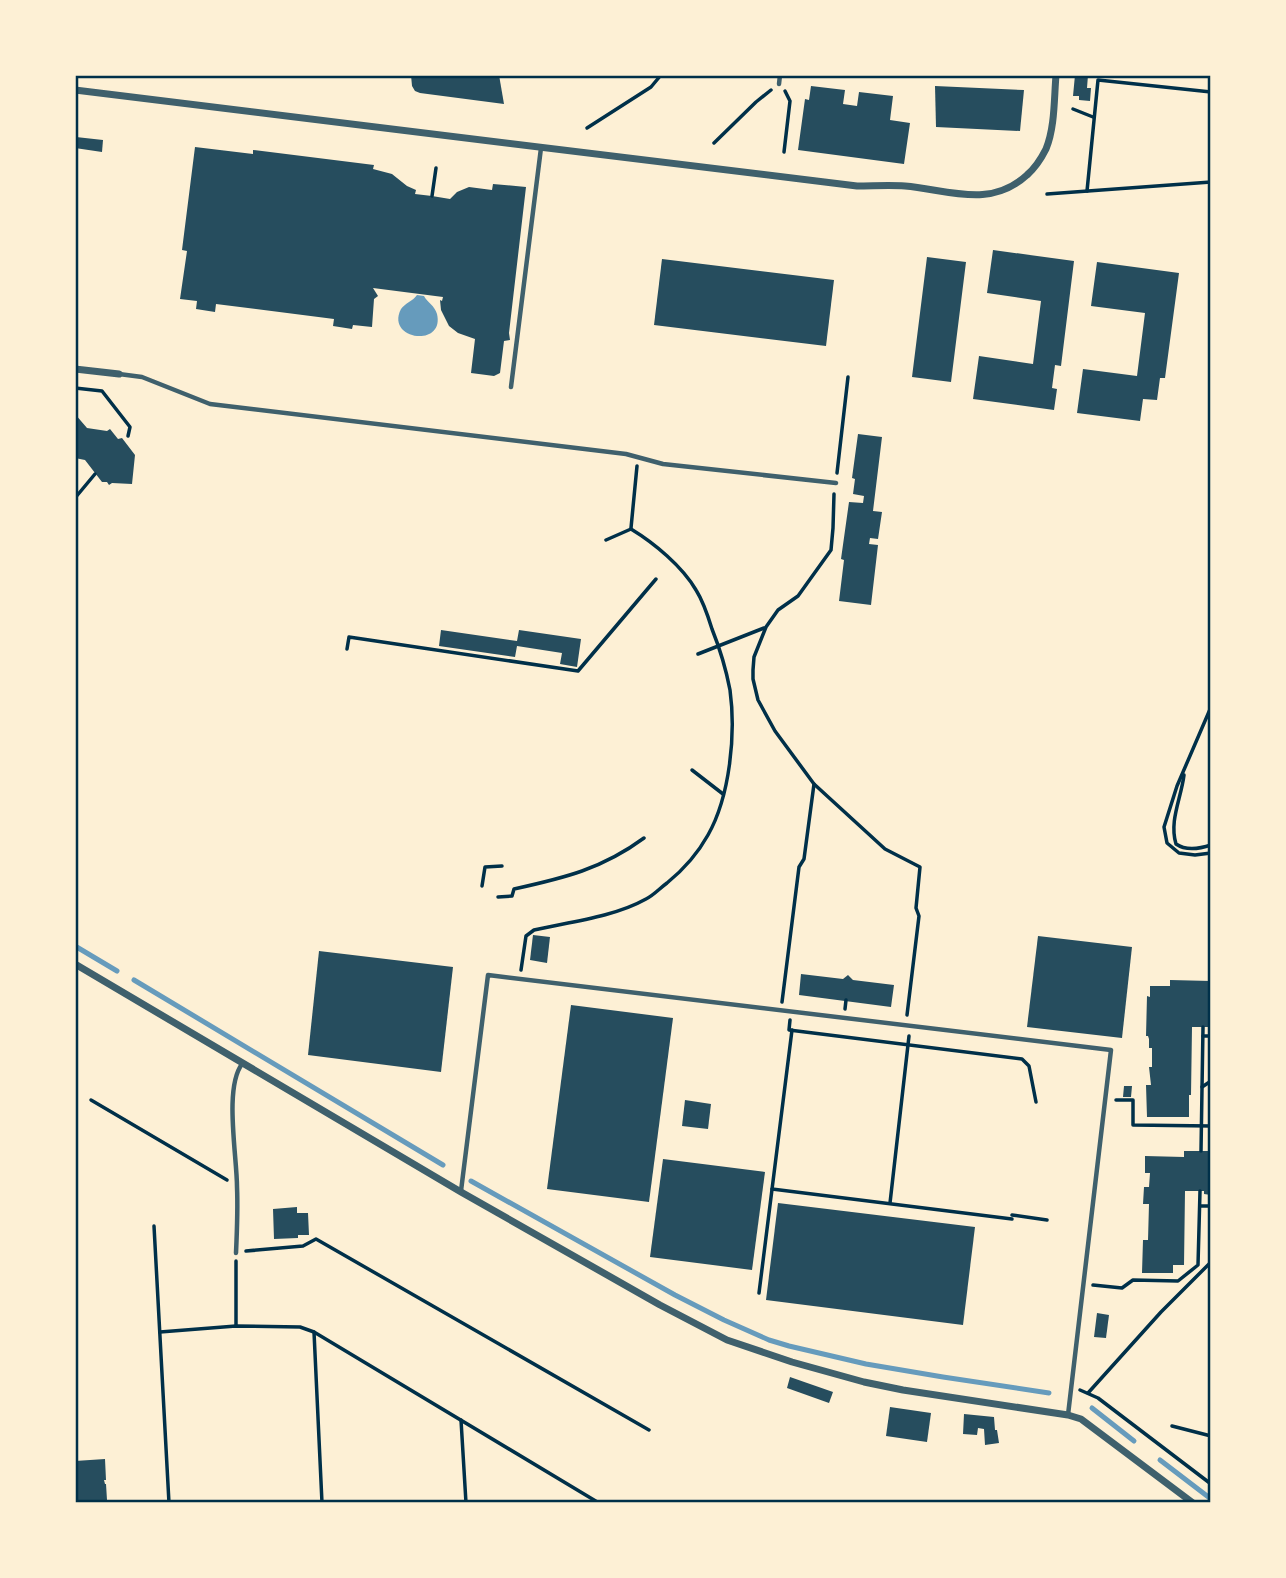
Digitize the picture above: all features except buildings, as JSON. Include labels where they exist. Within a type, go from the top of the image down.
[{"type":"street","points":[[75,90],[857,186],[903,186],[979,195],[1003,192],[1021,181],[1046,148],[1050,135],[1056,75]]},
{"type":"street","points":[[75,369],[119,374]]},
{"type":"street","points":[[75,964],[461,1192],[688,1320],[727,1339],[764,1354],[877,1384],[1081,1419],[1193,1503]]},
{"type":"lane","points":[[779,84],[780,75]]},
{"type":"lane","points":[[512,387],[541,148]]},
{"type":"lane","points":[[119,374],[142,377],[210,404],[626,454],[663,464],[836,483]]},
{"type":"lane","points":[[461,1192],[488,975],[1111,1050],[1068,1415]]},
{"type":"lane","points":[[236,1253],[237,1186],[232,1096],[238,1069],[242,1064]]},
{"type":"path","points":[[587,128],[651,87],[661,75]]},
{"type":"path","points":[[1087,191],[1098,80],[1211,92]]},
{"type":"path","points":[[714,144],[756,102],[779,84],[788,94],[790,101],[784,152]]},
{"type":"path","points":[[1073,109],[1093,117]]},
{"type":"path","points":[[432,196],[436,168]]},
{"type":"path","points":[[1047,194],[1211,182]]},
{"type":"path","points":[[841,434],[848,377]]},
{"type":"path","points":[[75,388],[102,391],[130,427],[128,436]]},
{"type":"path","points":[[631,528],[638,457]]},
{"type":"path","points":[[75,498],[95,474]]},
{"type":"path","points":[[606,540],[631,528]]},
{"type":"path","points":[[520,979],[526,936],[534,930],[610,913],[647,899],[675,876],[697,852],[713,825],[723,794],[731,747],[732,717],[730,691],[719,646],[695,589],[651,541],[631,528]]},
{"type":"path","points":[[834,528],[831,550],[798,596],[778,610],[766,627],[754,657],[753,679],[758,700],[775,731],[814,784],[885,849],[920,867],[916,908],[919,916],[906,1026]]},
{"type":"path","points":[[348,649],[349,638],[578,671],[656,579]]},
{"type":"path","points":[[698,654],[766,627]]},
{"type":"path","points":[[1211,707],[1171,802],[1164,827],[1167,843],[1179,853],[1211,853]]},
{"type":"path","points":[[1184,769],[1173,822],[1173,836],[1176,844],[1183,849],[1211,845]]},
{"type":"path","points":[[692,770],[723,794]]},
{"type":"path","points":[[781,1011],[799,866],[804,859],[814,784]]},
{"type":"path","points":[[498,897],[512,896],[514,889],[570,876],[608,861],[644,838]]},
{"type":"path","points":[[482,886],[485,867],[502,866]]},
{"type":"path","points":[[789,1022],[789,1030],[1014,1056],[1029,1066],[1036,1102]]},
{"type":"path","points":[[828,1035],[829,1027]]},
{"type":"path","points":[[1200,1151],[1203,1027]]},
{"type":"path","points":[[759,1293],[792,1030]]},
{"type":"path","points":[[868,1040],[869,1032]]},
{"type":"path","points":[[1203,1036],[1211,1036]]},
{"type":"path","points":[[890,1203],[909,1037]]},
{"type":"path","points":[[1202,1087],[1211,1081]]},
{"type":"path","points":[[91,1100],[237,1186]]},
{"type":"path","points":[[1123,1100],[1133,1100],[1133,1125],[1211,1126]]},
{"type":"path","points":[[772,1189],[1047,1220]]},
{"type":"path","points":[[1093,1285],[1122,1288],[1133,1280],[1178,1281],[1198,1265],[1200,1191]]},
{"type":"path","points":[[1199,1206],[1211,1206]]},
{"type":"path","points":[[154,1226],[169,1503]]},
{"type":"path","points":[[236,1325],[236,1253],[303,1246],[316,1239],[649,1430]]},
{"type":"path","points":[[1088,1393],[1161,1312],[1211,1262]]},
{"type":"path","points":[[160,1332],[236,1325],[300,1327],[314,1332],[599,1503]]},
{"type":"path","points":[[314,1332],[322,1503]]},
{"type":"path","points":[[1071,1387],[1098,1398],[1211,1484]]},
{"type":"path","points":[[461,1420],[466,1503]]},
{"type":"path","points":[[1172,1426],[1211,1436]]},
{"type":"water","points":[[417,295],[424,296],[437,314],[437,325],[425,336],[407,333],[398,320],[401,309]]},
{"type":"waterway","points":[[75,946],[117,971]]},
{"type":"waterway","points":[[134,980],[443,1165]]},
{"type":"waterway","points":[[471,1181],[675,1295],[769,1340],[866,1364],[1049,1393]]},
{"type":"waterway","points":[[1092,1408],[1134,1441]]},
{"type":"waterway","points":[[1160,1460],[1211,1499]]}]
